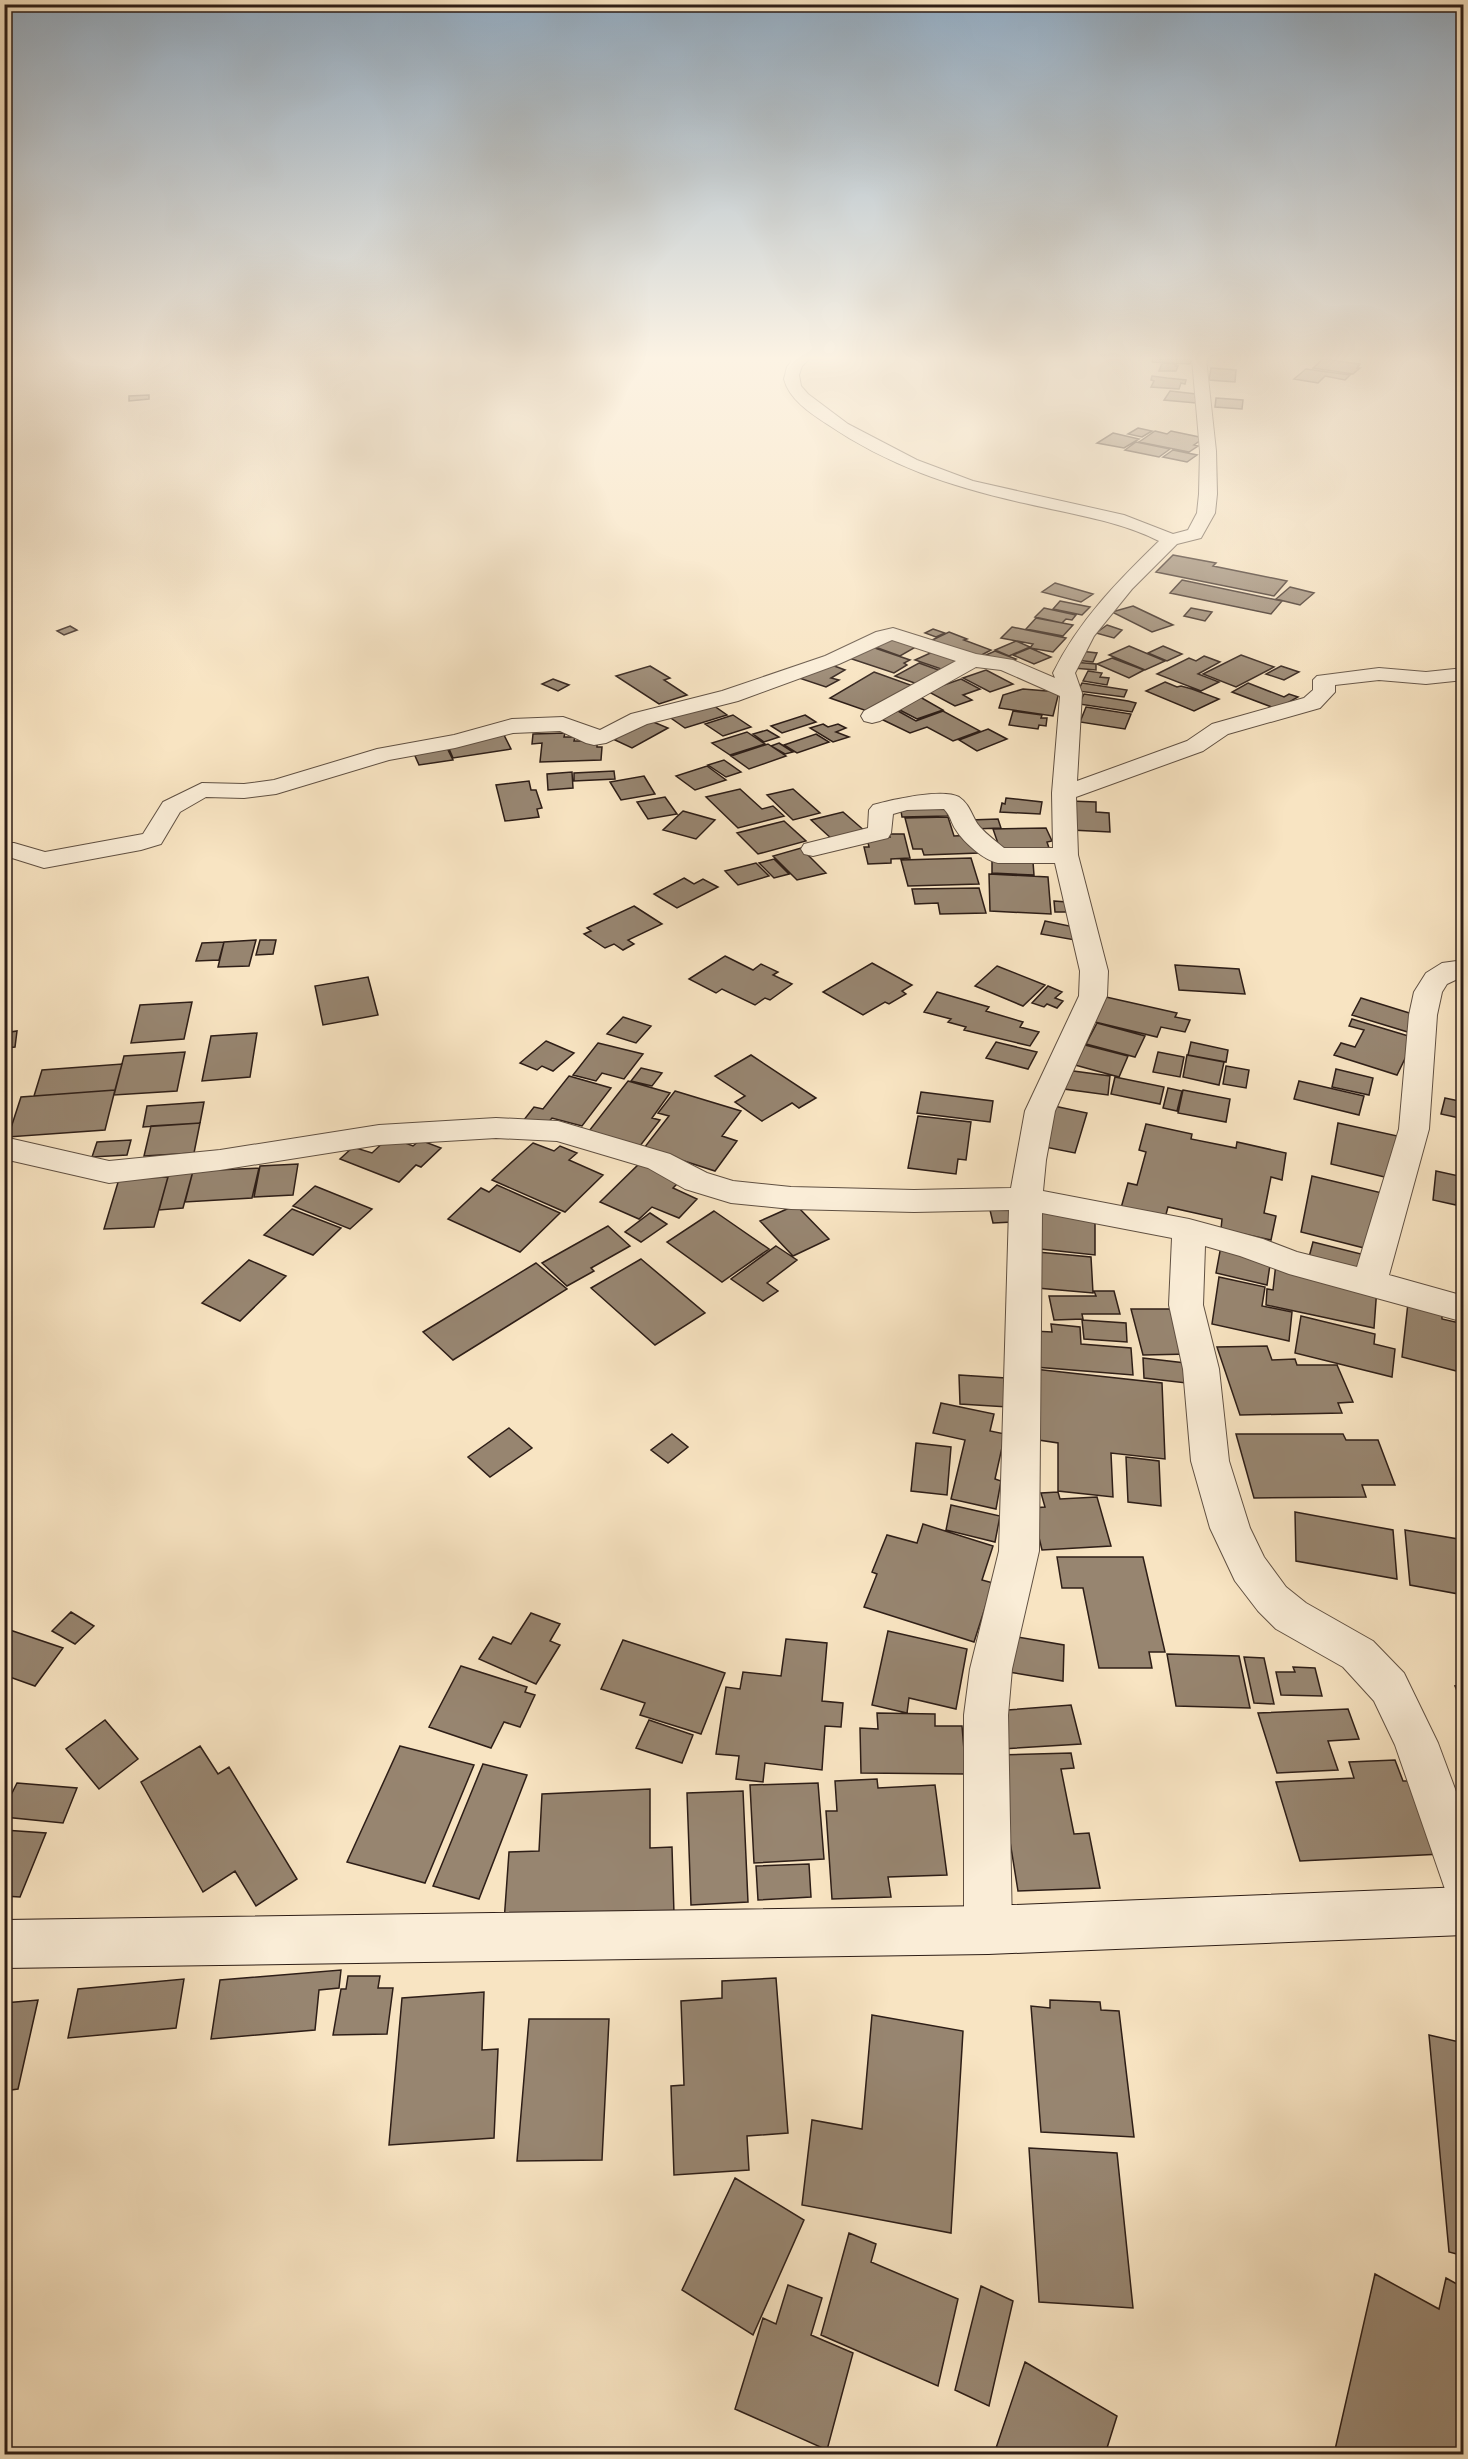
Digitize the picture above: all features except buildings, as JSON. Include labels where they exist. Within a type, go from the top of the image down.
[{"type":"street","points":[[934,474],[1023,498],[1117,518],[1150,528],[1171,540]]},
{"type":"street","points":[[988,1930],[986,1715],[991,1669],[1019,1551],[1026,1199],[1030,1161],[1040,1111],[1093,996],[1094,971],[1066,855],[1064,793],[1071,693],[1064,673],[1073,650],[1090,625],[1171,540],[1195,534],[1206,513],[1207,474]]},
{"type":"street","points":[[4,851],[14,850],[44,860],[141,843],[152,838],[171,807],[202,790],[244,791],[276,787],[385,754],[455,741],[512,726],[563,724],[594,738],[606,736],[639,719],[730,696],[832,660],[883,636],[893,634],[973,660],[1006,664],[1071,693]]},
{"type":"street","points":[[872,716],[973,660]]},
{"type":"street","points":[[1064,793],[1196,746],[1220,729],[1312,703],[1324,692],[1324,680],[1371,675],[1426,678],[1464,674]]},
{"type":"street","points":[[813,849],[879,833],[882,820],[881,810],[892,805],[950,802],[961,812],[967,828],[998,856],[1066,855]]},
{"type":"street","points":[[1370,1282],[1414,1129],[1423,1015],[1428,992],[1436,979],[1452,969],[1464,968]]},
{"type":"street","points":[[4,1147],[8,1150],[109,1172],[220,1160],[379,1135],[496,1128],[558,1131],[659,1161],[696,1181],[731,1192],[791,1198],[914,1201],[1026,1199],[1189,1230],[1251,1247],[1289,1262],[1370,1282],[1464,1310]]},
{"type":"street","points":[[1189,1230],[1186,1305],[1201,1369],[1210,1461],[1230,1528],[1250,1569],[1272,1599],[1291,1616],[1358,1654],[1389,1687],[1416,1743],[1464,1879]]},
{"type":"street","points":[[4,1944],[988,1930],[1464,1911]]}]
